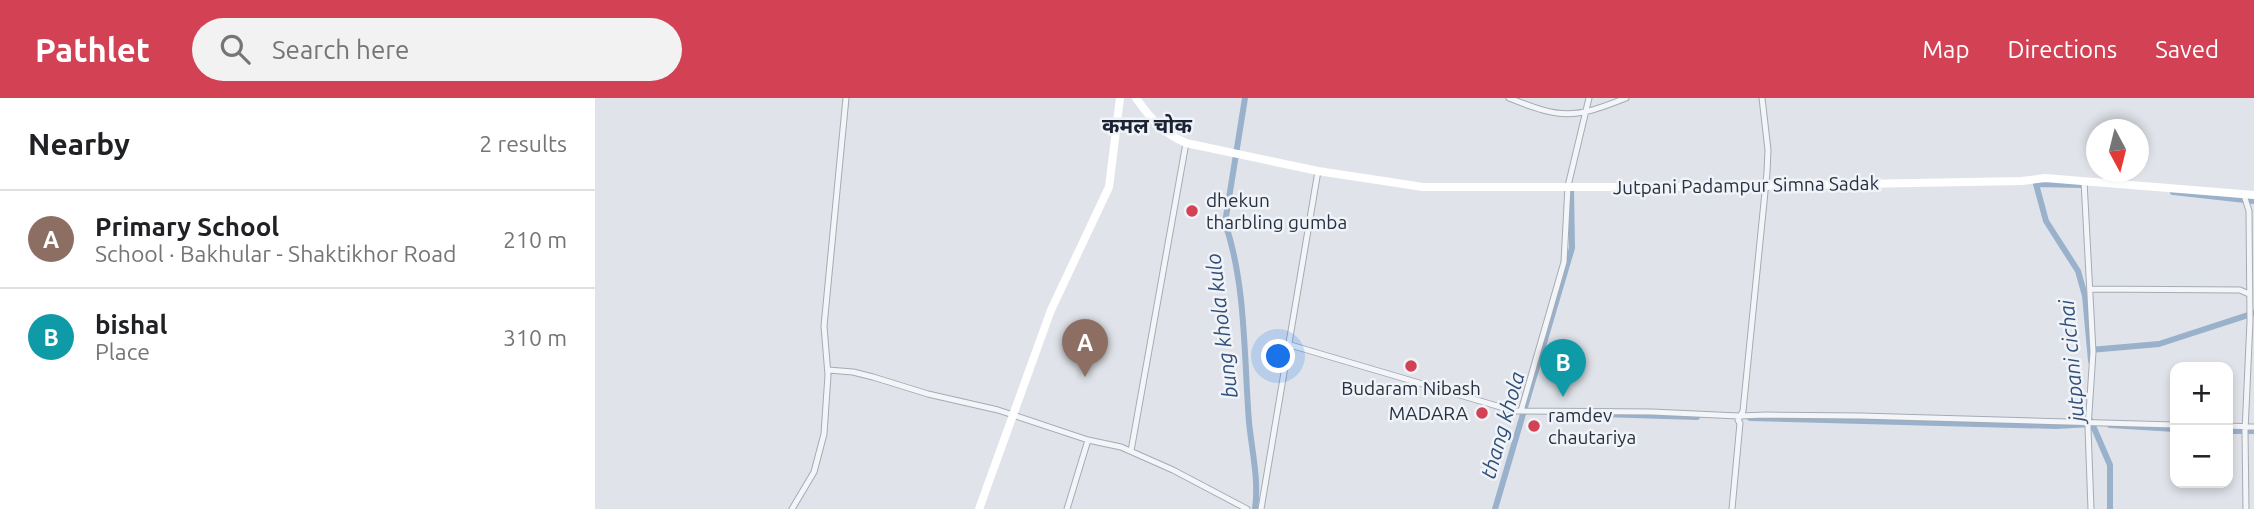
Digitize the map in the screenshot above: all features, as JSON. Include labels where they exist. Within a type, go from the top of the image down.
[{"type":"street","points":[[792,509],[814,472],[824,434],[828,370],[824,326],[846,98]]},
{"type":"street","points":[[979,509],[1051,310],[1109,187],[1120,98]]},
{"type":"street","points":[[1131,451],[1186,143],[1168,135],[1150,118],[1136,98]]},
{"type":"street","points":[[1509,98],[1559,115],[1595,110],[1626,98]]},
{"type":"street","points":[[1521,411],[1564,262],[1568,186],[1589,98]]},
{"type":"street","points":[[1732,509],[1768,149],[1762,98]]},
{"type":"street","name":"Jutpani Padampur Simna Sadak","points":[[1186,143],[1318,171],[1423,187],[1698,187],[1764,190],[2045,178],[2254,195]]},
{"type":"street","points":[[1261,509],[1318,171]]},
{"type":"street","points":[[2084,181],[2093,352],[2088,424],[2091,509]]},
{"type":"street","points":[[2244,195],[2249,211],[2250,311],[2246,509]]},
{"type":"street","points":[[2090,289],[2240,290],[2249,294]]},
{"type":"street","points":[[1287,344],[1501,408],[1521,411],[1651,412],[1739,418],[1766,415],[2170,425]]},
{"type":"street","points":[[828,370],[853,372],[928,394],[1012,414],[1088,440],[1131,451],[1247,509]]},
{"type":"street","points":[[2233,426],[2254,427]]},
{"type":"street","points":[[1067,509],[1088,440]]},
{"type":"waterway","name":"bung khola kulo","points":[[1245,98],[1225,223],[1241,296],[1249,422],[1256,477],[1255,509]]},
{"type":"waterway","name":"jutpani cichai","points":[[2082,185],[2036,184],[2046,221],[2078,271],[2085,296],[2091,361]]},
{"type":"waterway","name":"thang khola","points":[[1495,509],[1572,248],[1571,188]]},
{"type":"waterway","name":"jutpani cichai","points":[[2173,192],[2254,201]]},
{"type":"waterway","points":[[2090,350],[2159,344],[2254,313]]},
{"type":"waterway","points":[[1600,414],[1697,417]]},
{"type":"waterway","points":[[1750,418],[2056,426],[2092,424]]},
{"type":"waterway","name":"jutpani cichai","points":[[2091,421],[2110,465],[2110,509]]},
{"type":"waterway","points":[[2110,425],[2170,429]]},
{"type":"waterway","points":[[2233,431],[2254,431]]},
{"type":"place","name":"dhekun tharbling gumba","points":[[1192,211]]},
{"type":"place","name":"Budaram Nibash","points":[[1411,366]]},
{"type":"place","name":"Primary School","points":[[1085,377]]},
{"type":"place","name":"bishal","points":[[1563,397]]},
{"type":"place","name":"MADARA","points":[[1482,413]]},
{"type":"place","name":"ramdev chautariya","points":[[1534,426]]},
{"type":"district","name":"कमल चोक","points":[[1147,125]]}]
